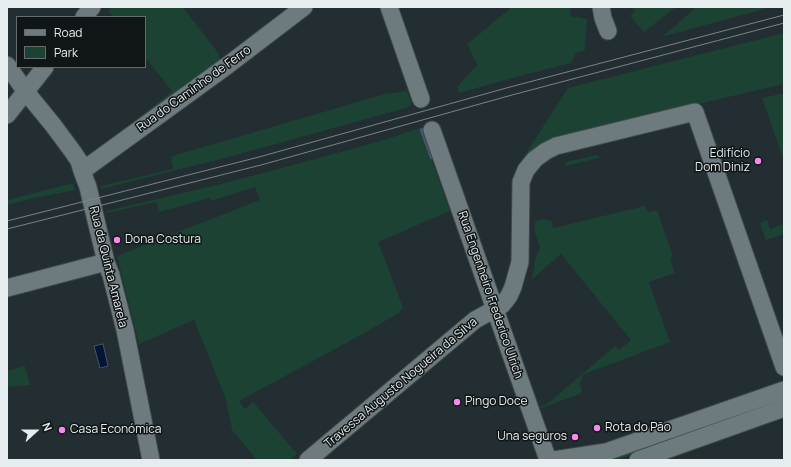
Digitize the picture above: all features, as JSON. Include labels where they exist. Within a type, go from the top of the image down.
[{"type":"street","points":[[85,16],[92,7]]},
{"type":"street","name":"Rua do Caminho de Ferro","points":[[82,171],[228,65],[304,7]]},
{"type":"street","points":[[389,7],[421,99]]},
{"type":"street","points":[[601,7],[608,32]]},
{"type":"street","name":"Rua da Quinta Amarela","points":[[7,65],[79,161],[90,195],[106,262],[111,275],[151,460]]},
{"type":"street","points":[[7,115],[44,68]]},
{"type":"street","name":"Travessa Augusto Nogueira da Silva","points":[[308,460],[475,320],[502,305],[510,296],[516,280],[520,262],[521,182],[526,170],[534,159],[556,146],[695,112],[784,367]]},
{"type":"street","name":"Rua Engenheiro Frederico Ulrich","points":[[432,130],[548,460]]},
{"type":"street","points":[[7,288],[106,262]]},
{"type":"street","points":[[554,460],[606,452],[784,390]]},
{"type":"street","points":[[638,460],[784,408]]},
{"type":"green space","points":[[111,7],[182,7],[219,54],[220,63],[116,137],[172,91],[146,58],[146,16],[112,16],[108,11]]},
{"type":"green space","points":[[512,7],[571,7],[570,16],[587,19],[585,50],[576,53],[571,63],[459,93],[457,87],[475,67],[478,66],[467,44]]},
{"type":"green space","points":[[631,7],[676,7],[644,32],[630,16],[635,11]]},
{"type":"green space","points":[[696,7],[772,7],[661,37]]},
{"type":"green space","points":[[784,33],[784,84],[556,137],[540,144],[521,161],[568,88]]},
{"type":"green space","points":[[407,91],[411,105],[406,108],[229,157],[101,189],[101,186],[173,169],[171,157],[176,155],[385,94]]},
{"type":"green space","points":[[784,93],[784,161],[762,98]]},
{"type":"green space","points":[[420,128],[450,211],[378,242],[403,307],[399,313],[359,336],[239,401],[245,409],[253,402],[297,454],[290,460],[257,460],[232,430],[226,399],[194,320],[139,344],[117,256],[260,200],[255,187],[211,201],[210,198],[159,212],[156,202],[107,213],[106,211],[221,184],[293,165],[384,140]]},
{"type":"green space","points":[[598,155],[599,158],[566,166],[565,162]]},
{"type":"green space","points":[[73,183],[75,190],[7,205],[7,200]]},
{"type":"green space","points":[[645,206],[649,212],[657,210],[673,256],[670,258],[675,273],[649,282],[670,342],[583,375],[580,383],[582,393],[539,409],[538,407],[547,404],[615,346],[619,350],[631,340],[561,254],[531,280],[535,259],[540,248],[535,233],[535,221],[545,219],[548,221],[551,220],[553,228]]},
{"type":"green space","points":[[767,220],[770,229],[784,224],[784,234],[766,240],[760,223]]},
{"type":"green space","points":[[25,366],[30,385],[7,387],[7,371]]},
{"type":"green space","points":[[760,405],[762,409],[618,460],[599,460]]},
{"type":"water","points":[[103,344],[108,366],[100,368],[94,346]]},
{"type":"waterway","points":[[422,130],[432,157]]},
{"type":"tram line","points":[[7,221],[259,157],[510,87],[784,15]]},
{"type":"tram line","points":[[7,229],[261,165],[512,95],[784,23]]},
{"type":"place","name":"Edifício Dom Diniz","points":[[758,161]]},
{"type":"place","name":"Dona Costura","points":[[117,240]]},
{"type":"place","name":"Pingo Doce","points":[[457,402]]},
{"type":"place","name":"Rota do Pão","points":[[597,428]]},
{"type":"place","name":"Casa Económica","points":[[62,430]]},
{"type":"place","name":"Una seguros","points":[[575,437]]}]
